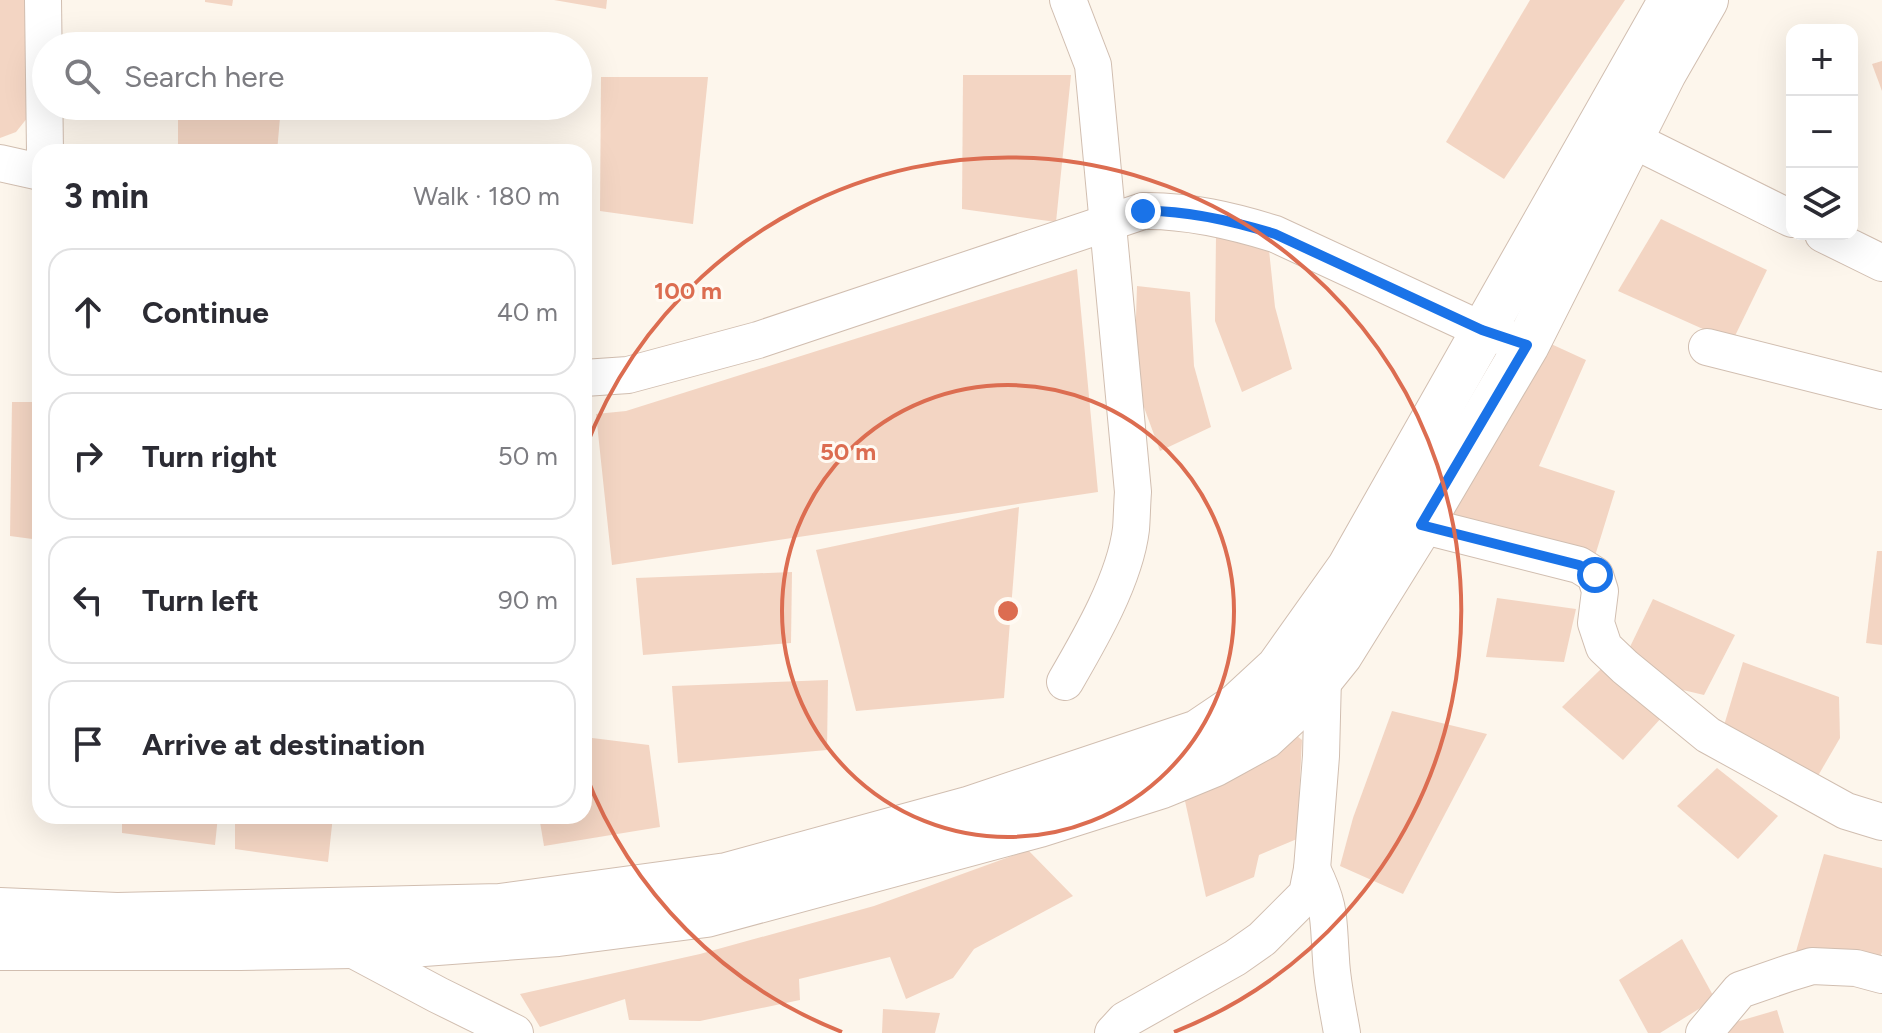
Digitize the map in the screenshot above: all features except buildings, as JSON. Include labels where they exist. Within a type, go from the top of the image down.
[{"type":"street","points":[[43,0],[43,32]]},
{"type":"street","points":[[1065,682],[1095,630],[1119,574],[1131,531],[1133,492],[1093,65],[1068,0]]},
{"type":"street","points":[[0,948],[500,906],[727,875],[968,809],[1198,732],[1238,705],[1278,668],[1349,568],[1671,0]]},
{"type":"street","points":[[0,910],[117,915],[348,947],[558,934],[706,915],[1039,825],[1162,786],[1213,765],[1264,737],[1303,701],[1340,655],[1527,345],[1664,73],[1706,0]]},
{"type":"street","points":[[45,120],[45,144]]},
{"type":"street","points":[[1631,139],[1786,216]]},
{"type":"street","points":[[0,163],[32,170]]},
{"type":"street","points":[[592,377],[628,375],[758,340],[1143,211],[1170,211],[1243,224],[1275,234],[1482,330],[1527,345]]},
{"type":"street","points":[[1835,240],[1882,263]]},
{"type":"street","points":[[1707,347],[1882,391]]},
{"type":"street","points":[[1421,525],[1579,565],[1595,575],[1600,591],[1596,623],[1604,647],[1625,667],[1708,735],[1846,811],[1882,822]]},
{"type":"street","points":[[1113,1033],[1125,1020],[1235,958],[1262,939],[1307,894],[1312,869],[1321,756],[1323,677]]},
{"type":"street","points":[[1312,869],[1327,898],[1331,961],[1342,1033]]},
{"type":"street","points":[[348,947],[515,1033]]},
{"type":"street","points":[[1704,1033],[1740,990],[1789,973],[1812,966],[1856,968],[1882,975]]},
{"type":"route","points":[[1143,211],[1170,211],[1243,224],[1275,234],[1482,330],[1527,345],[1421,525],[1579,565],[1595,575]]}]
